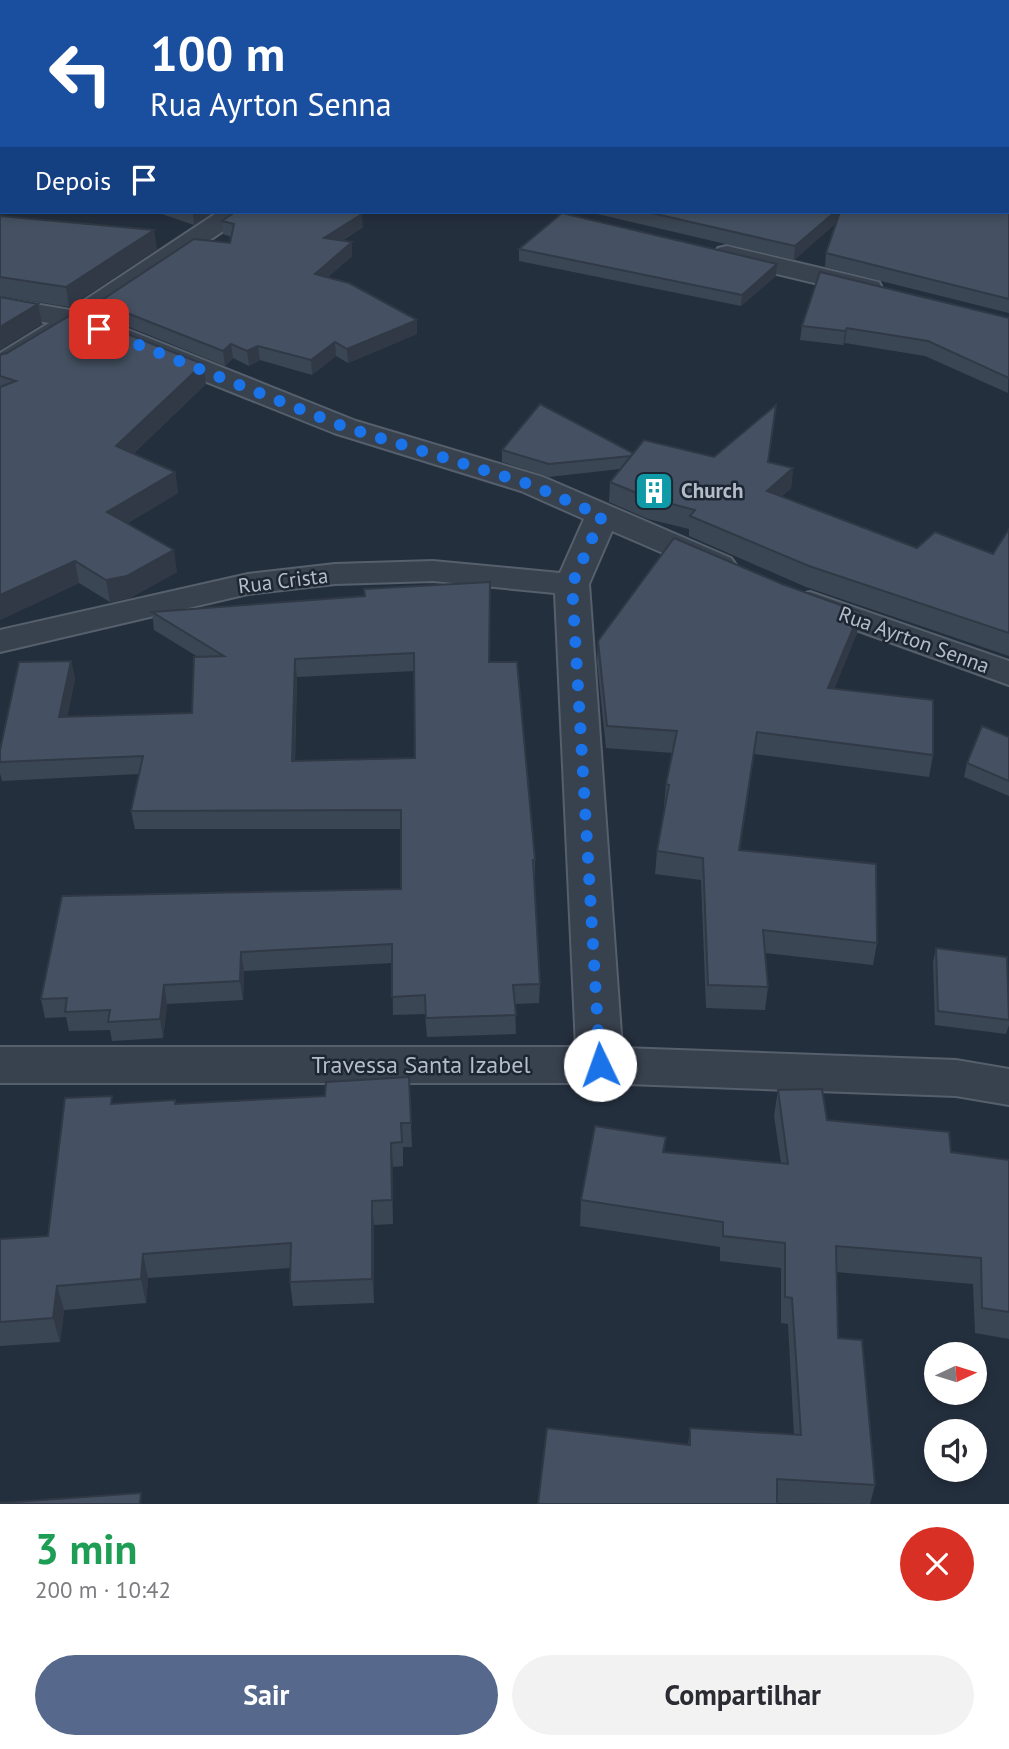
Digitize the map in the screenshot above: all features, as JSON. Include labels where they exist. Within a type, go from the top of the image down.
[{"type":"street","points":[[0,365],[75,319],[232,214]]},
{"type":"street","points":[[702,247],[889,293]]},
{"type":"street","points":[[0,306],[75,319],[345,427],[532,485],[742,575]]},
{"type":"street","points":[[600,1065],[572,584],[602,516]]},
{"type":"street","name":"Rua Crista","points":[[0,641],[247,583],[335,574],[433,571],[572,584]]},
{"type":"street","name":"Rua Ayrton Senna","points":[[781,591],[1009,674]]},
{"type":"street","name":"Travessa Santa Izabel","points":[[0,1065],[600,1065],[956,1079],[1009,1087]]},
{"type":"building","points":[[232,214],[362,214],[324,238],[352,242],[315,274],[349,283],[417,320],[347,349],[335,342],[311,360],[258,346],[247,351],[231,344],[223,351],[99,302],[194,239],[230,243],[234,224],[222,221]]},
{"type":"building","points":[[561,214],[566,214],[777,264],[742,295],[519,249]]},
{"type":"building","points":[[656,214],[833,214],[795,246]]},
{"type":"building","points":[[839,214],[1009,214],[1009,299],[826,253]]},
{"type":"building","points":[[0,216],[154,230],[66,287],[0,277]]},
{"type":"building","points":[[820,272],[1009,318],[1009,378],[928,341],[847,328],[845,331],[802,326]]},
{"type":"building","points":[[0,297],[38,304],[0,327]]},
{"type":"building","points":[[74,313],[203,364],[116,446],[175,472],[107,512],[174,550],[127,576],[106,580],[75,561],[0,595],[0,387],[16,381],[0,376],[0,355]]},
{"type":"building","points":[[540,404],[633,453],[631,456],[549,464],[502,450]]},
{"type":"building","points":[[776,405],[768,462],[793,468],[767,491],[917,548],[935,532],[993,554],[1009,529],[1009,633],[809,566],[690,516],[695,510],[649,498],[610,482],[644,440],[714,457]]},
{"type":"building","points":[[674,538],[782,584],[860,612],[828,688],[933,700],[933,755],[757,732],[739,850],[876,864],[877,943],[763,930],[768,987],[708,985],[703,858],[657,851],[669,785],[666,784],[677,731],[607,726],[598,641]]},
{"type":"building","points":[[490,582],[489,662],[517,662],[535,860],[540,984],[513,985],[516,1015],[426,1018],[425,995],[392,997],[392,944],[241,952],[240,981],[164,985],[160,1019],[108,1022],[110,1010],[65,1012],[67,998],[41,999],[62,896],[401,889],[401,810],[131,811],[143,756],[0,762],[0,750],[19,662],[71,661],[59,717],[192,713],[194,657],[224,656],[152,612],[365,596],[364,589]],"holes":[[[414,653],[415,758],[292,761],[295,659]]]},
{"type":"building","points":[[982,726],[1009,737],[1009,781],[967,763]]},
{"type":"building","points":[[936,948],[1007,957],[1009,1020],[938,1011]]},
{"type":"building","points":[[409,1077],[411,1123],[401,1123],[402,1142],[391,1143],[392,1200],[372,1201],[372,1279],[290,1282],[291,1243],[143,1254],[141,1279],[57,1286],[53,1318],[0,1322],[0,1239],[48,1236],[65,1098],[112,1096],[111,1104],[175,1100],[175,1104],[325,1096],[326,1082]]},
{"type":"building","points":[[822,1089],[827,1120],[949,1132],[951,1152],[1009,1160],[1009,1312],[982,1308],[981,1258],[836,1246],[838,1338],[862,1340],[875,1485],[777,1479],[777,1504],[538,1504],[547,1428],[690,1445],[690,1428],[801,1435],[792,1298],[785,1297],[785,1243],[723,1236],[723,1222],[581,1200],[595,1126],[666,1137],[663,1152],[788,1164],[778,1090]]},
{"type":"building","points":[[141,1493],[140,1504],[0,1504],[0,1503]]},
{"type":"place","name":"Church","points":[[654,491]]},
{"type":"route","points":[[99,329],[345,427],[532,485],[602,516],[572,584],[600,1065]]}]
